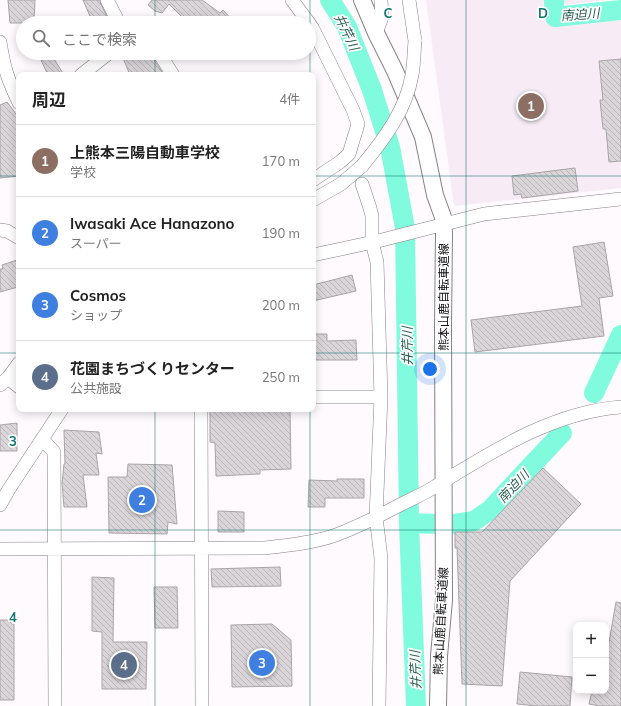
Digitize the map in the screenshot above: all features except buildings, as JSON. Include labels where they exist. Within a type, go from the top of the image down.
[{"type":"main road","name":"熊本山鹿自転車道線","points":[[362,0],[376,33],[395,71],[423,137],[435,195],[443,217],[438,226],[440,483],[444,600],[439,656],[438,706]]},
{"type":"street","points":[[107,0],[116,16]]},
{"type":"street","points":[[292,0],[304,16]]},
{"type":"street","points":[[376,33],[382,17],[380,0]]},
{"type":"street","points":[[316,178],[340,162],[354,160],[382,142],[396,119],[405,100],[412,74],[415,41],[409,0]]},
{"type":"street","points":[[316,35],[358,124],[354,160],[341,184],[316,198]]},
{"type":"street","points":[[0,42],[2,64],[16,97]]},
{"type":"street","points":[[85,72],[100,60]]},
{"type":"street","points":[[163,60],[171,72]]},
{"type":"street","points":[[362,184],[372,216],[377,262],[382,397],[379,516],[381,558],[379,706]]},
{"type":"street","points":[[316,254],[375,242],[484,214],[621,199]]},
{"type":"street","points":[[0,230],[7,231],[16,236]]},
{"type":"street","points":[[16,367],[4,382],[16,386]]},
{"type":"street","points":[[316,397],[382,397]]},
{"type":"street","points":[[0,549],[265,548],[335,536],[379,516],[516,439],[554,422],[586,412],[621,407]]},
{"type":"street","points":[[0,505],[4,487],[42,439],[59,412]]},
{"type":"street","points":[[201,412],[202,706]]},
{"type":"street","points":[[42,439],[54,452],[56,706]]},
{"type":"shaded area","points":[[426,0],[545,0],[548,25],[621,18],[621,188],[454,206]]},
{"type":"shaded area","points":[[562,0],[605,0],[566,5]]},
{"type":"waterway","name":"井芹川","points":[[330,0],[347,27],[372,90],[390,147],[405,228],[409,523],[416,706]]},
{"type":"waterway","name":"南迫川","points":[[554,0],[555,17],[621,10]]},
{"type":"waterway","name":"南迫川","points":[[594,393],[621,335]]},
{"type":"waterway","name":"南迫川","points":[[455,524],[474,521],[490,510],[562,433]]},
{"type":"waterway","name":"南迫川","points":[[409,523],[438,524]]},
{"type":"place","name":"上熊本三陽自動車学校","points":[[531,106]]},
{"type":"place","name":"Iwasaki Ace Hanazono","points":[[142,500]]},
{"type":"place","name":"Cosmos","points":[[262,663]]},
{"type":"place","name":"花園まちづくりセンター","points":[[124,665]]}]
